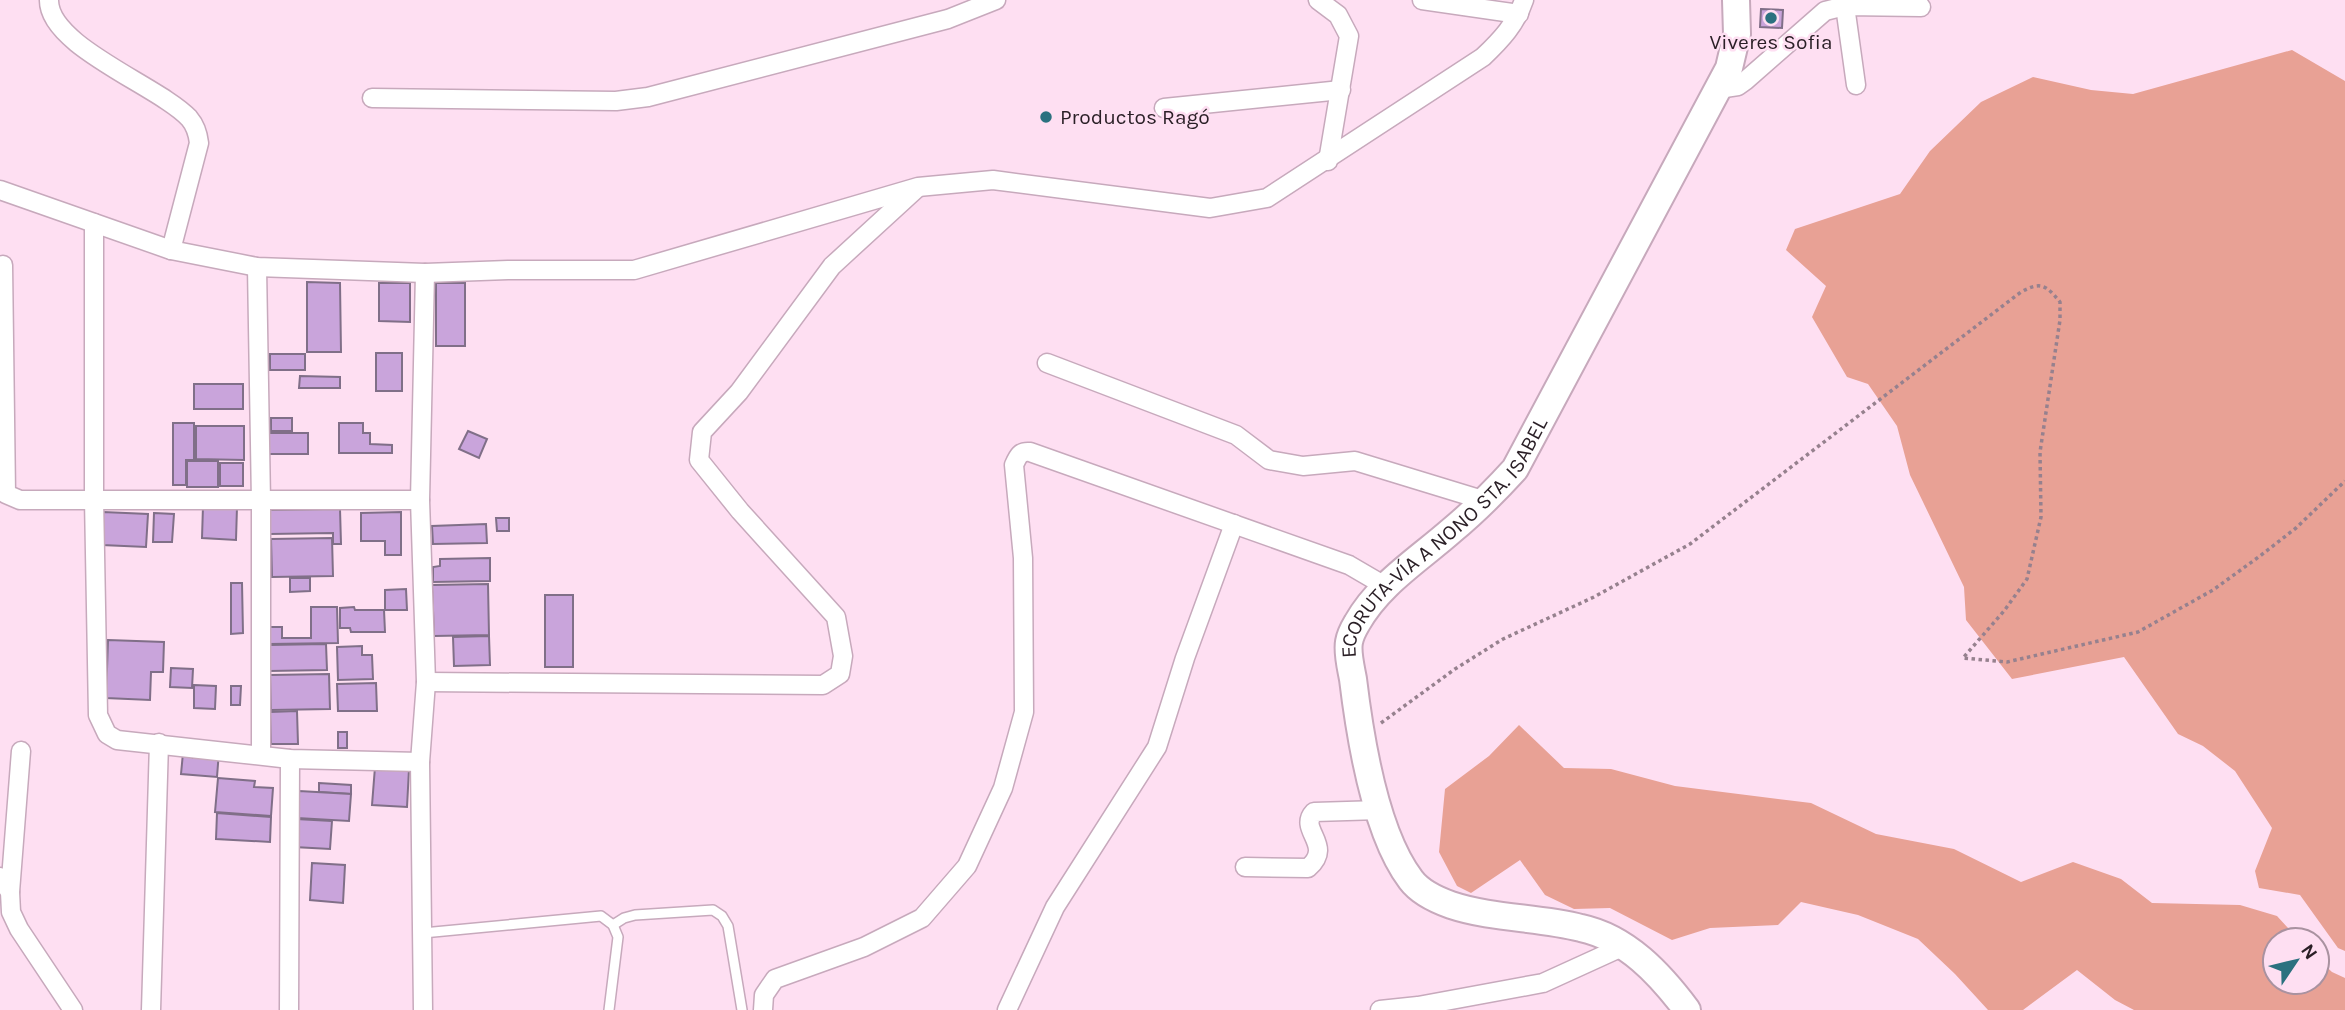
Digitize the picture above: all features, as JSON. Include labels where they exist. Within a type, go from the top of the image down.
[{"type":"main road","name":"ECORUTA-VÍA A NONO STA. ISABEL","points":[[1687,1010],[1658,973],[1600,933],[1580,927],[1503,916],[1451,905],[1428,894],[1412,882],[1393,850],[1360,740],[1349,643],[1364,610],[1385,586],[1486,501],[1516,469],[1729,68],[1738,34],[1736,0]]},
{"type":"street","points":[[49,0],[48,10],[57,26],[112,67],[180,111],[194,125],[199,143],[171,250]]},
{"type":"street","points":[[372,98],[616,101],[648,97],[948,19],[996,0]]},
{"type":"street","points":[[1318,0],[1338,15],[1349,36],[1328,161]]},
{"type":"street","points":[[0,190],[171,250],[257,267],[425,273],[634,270],[918,187],[993,180],[1210,208],[1268,198],[1328,161],[1483,57],[1505,36],[1522,7],[1422,0]]},
{"type":"street","points":[[1718,89],[1738,86],[1825,11],[1845,6],[1921,7]]},
{"type":"street","points":[[1845,6],[1856,85]]},
{"type":"street","points":[[1164,108],[1341,90]]},
{"type":"street","points":[[426,682],[823,685],[840,674],[843,656],[835,617],[699,460],[702,432],[739,392],[832,266],[918,187]]},
{"type":"street","points":[[94,223],[93,499],[98,715],[107,734],[117,740],[290,759],[421,762]]},
{"type":"street","points":[[3,265],[6,494],[20,500],[420,500]]},
{"type":"street","points":[[257,267],[261,755]]},
{"type":"street","points":[[423,1010],[421,762],[426,682],[420,500],[425,273]]},
{"type":"street","points":[[1047,363],[1236,435],[1269,460],[1303,466],[1355,461],[1486,501]]},
{"type":"street","points":[[763,1010],[764,995],[775,978],[864,947],[922,918],[967,866],[973,855],[1003,788],[1024,712],[1023,558],[1014,465],[1018,456],[1030,452],[1234,524],[1349,565],[1385,586]]},
{"type":"street","points":[[1007,1010],[1055,907],[1157,747],[1189,647],[1234,524]]},
{"type":"street","points":[[151,1010],[159,743]]},
{"type":"street","points":[[21,751],[5,885],[11,912],[19,929],[73,1010]]},
{"type":"street","points":[[289,1010],[290,759]]},
{"type":"street","points":[[1245,867],[1308,868],[1320,854],[1309,822],[1314,812],[1380,810]]},
{"type":"street","points":[[1380,1010],[1418,1006],[1543,983],[1622,947]]},
{"type":"lane","points":[[613,925],[635,915],[713,910],[718,913],[728,926],[742,1010]]},
{"type":"lane","points":[[423,933],[601,916],[613,925],[618,937],[609,1010]]},
{"type":"path","points":[[1360,740],[1446,676],[1503,639],[1594,597],[1690,544],[1975,330],[2021,292],[2035,285],[2044,286],[2060,302],[2060,320],[2040,452],[2041,517],[2027,579],[1964,658],[2007,662],[2138,632],[2213,590],[2260,556],[2296,528],[2345,481]]},
{"type":"shaded area","points":[[2292,50],[2345,81],[2345,951],[2338,948],[2331,938],[2331,926],[2322,926],[2300,895],[2259,888],[2255,871],[2272,828],[2235,771],[2203,746],[2178,734],[2124,657],[2012,679],[1966,620],[1964,587],[1910,475],[1897,426],[1868,384],[1847,377],[1812,317],[1826,286],[1786,250],[1795,229],[1900,194],[1930,151],[1981,102],[2033,77],[2091,90],[2133,94]]},
{"type":"shaded area","points":[[1519,725],[1564,768],[1611,769],[1675,786],[1811,803],[1876,834],[1954,849],[2021,882],[2073,862],[2121,879],[2152,903],[2240,905],[2277,916],[2286,926],[2261,926],[2261,996],[2331,996],[2331,971],[2345,978],[2345,1010],[2134,1010],[2115,1000],[2077,970],[2023,1010],[1988,1010],[1918,939],[1858,915],[1801,902],[1778,925],[1710,928],[1672,940],[1610,908],[1574,909],[1545,895],[1520,860],[1471,893],[1457,886],[1439,852],[1445,789],[1489,756]]},
{"type":"building","name":"Viveres Sofia","points":[[1761,9],[1783,10],[1782,28],[1760,27]]},
{"type":"building","points":[[307,282],[340,283],[341,352],[307,352]]},
{"type":"building","points":[[379,283],[410,283],[410,322],[379,321]]},
{"type":"building","points":[[436,283],[465,283],[465,346],[436,346]]},
{"type":"building","points":[[376,353],[402,353],[402,391],[376,391]]},
{"type":"building","points":[[270,354],[305,354],[305,370],[270,370]]},
{"type":"building","points":[[300,376],[340,377],[340,388],[299,388]]},
{"type":"building","points":[[194,384],[243,384],[243,409],[194,409]]},
{"type":"building","points":[[271,418],[292,418],[292,431],[271,431]]},
{"type":"building","points":[[173,423],[194,423],[194,460],[186,460],[186,485],[173,485]]},
{"type":"building","points":[[339,423],[363,423],[363,433],[370,433],[370,444],[392,445],[392,453],[339,453]]},
{"type":"building","points":[[196,426],[244,426],[244,460],[196,459]]},
{"type":"building","points":[[468,431],[487,439],[479,458],[459,449]]},
{"type":"building","points":[[269,433],[308,433],[308,454],[269,454]]},
{"type":"building","points":[[187,461],[218,461],[218,487],[187,487]]},
{"type":"building","points":[[220,463],[243,463],[243,486],[220,486]]},
{"type":"building","points":[[203,506],[237,507],[236,540],[202,538]]},
{"type":"building","points":[[340,509],[341,544],[333,544],[333,533],[270,534],[270,510]]},
{"type":"building","points":[[103,512],[148,514],[146,547],[102,545]]},
{"type":"building","points":[[401,512],[401,555],[385,555],[385,541],[361,541],[361,513]]},
{"type":"building","points":[[154,513],[174,514],[172,542],[153,542]]},
{"type":"building","points":[[496,518],[509,518],[509,531],[497,531]]},
{"type":"building","points":[[486,524],[487,543],[433,544],[432,526]]},
{"type":"building","points":[[332,538],[333,576],[272,577],[271,539]]},
{"type":"building","points":[[490,558],[490,581],[433,582],[433,567],[440,566],[440,559]]},
{"type":"building","points":[[290,578],[310,578],[310,591],[290,592]]},
{"type":"building","points":[[231,583],[242,583],[243,633],[231,634]]},
{"type":"building","points":[[488,584],[489,635],[434,636],[432,585]]},
{"type":"building","points":[[406,589],[407,610],[385,610],[385,590]]},
{"type":"building","points":[[545,595],[573,595],[573,667],[545,667]]},
{"type":"building","points":[[311,607],[337,607],[338,643],[269,644],[268,627],[282,627],[282,638],[311,638]]},
{"type":"building","points":[[354,607],[355,610],[384,610],[385,632],[351,632],[350,628],[340,628],[340,608]]},
{"type":"building","points":[[489,636],[490,665],[454,666],[453,637]]},
{"type":"building","points":[[108,640],[164,642],[163,672],[151,672],[150,700],[106,698]]},
{"type":"building","points":[[326,644],[327,670],[269,671],[269,645]]},
{"type":"building","points":[[362,646],[362,655],[372,655],[373,679],[338,680],[337,647]]},
{"type":"building","points":[[171,668],[193,669],[192,688],[170,687]]},
{"type":"building","points":[[329,674],[330,709],[271,710],[270,675]]},
{"type":"building","points":[[376,683],[377,711],[338,711],[337,684]]},
{"type":"building","points":[[194,685],[216,686],[215,709],[194,708]]},
{"type":"building","points":[[231,686],[241,686],[240,705],[231,705]]},
{"type":"building","points":[[297,711],[298,744],[271,744],[270,712]]},
{"type":"building","points":[[338,732],[347,732],[347,748],[338,748]]},
{"type":"building","points":[[202,750],[219,751],[217,777],[181,774],[183,753],[194,754],[193,758],[202,758]]},
{"type":"building","points":[[375,767],[409,769],[407,807],[372,805]]},
{"type":"building","points":[[218,778],[255,781],[254,787],[273,788],[271,816],[215,812]]},
{"type":"building","points":[[319,783],[351,785],[351,794],[319,792]]},
{"type":"building","points":[[299,791],[351,794],[349,821],[297,818]]},
{"type":"building","points":[[217,813],[271,817],[270,842],[216,839]]},
{"type":"building","points":[[296,819],[332,821],[330,849],[294,847]]},
{"type":"building","points":[[312,863],[345,865],[343,903],[310,900]]},
{"type":"place","name":"Viveres Sofia","points":[[1771,18]]},
{"type":"place","name":"Productos Ragó","points":[[1046,117]]}]
